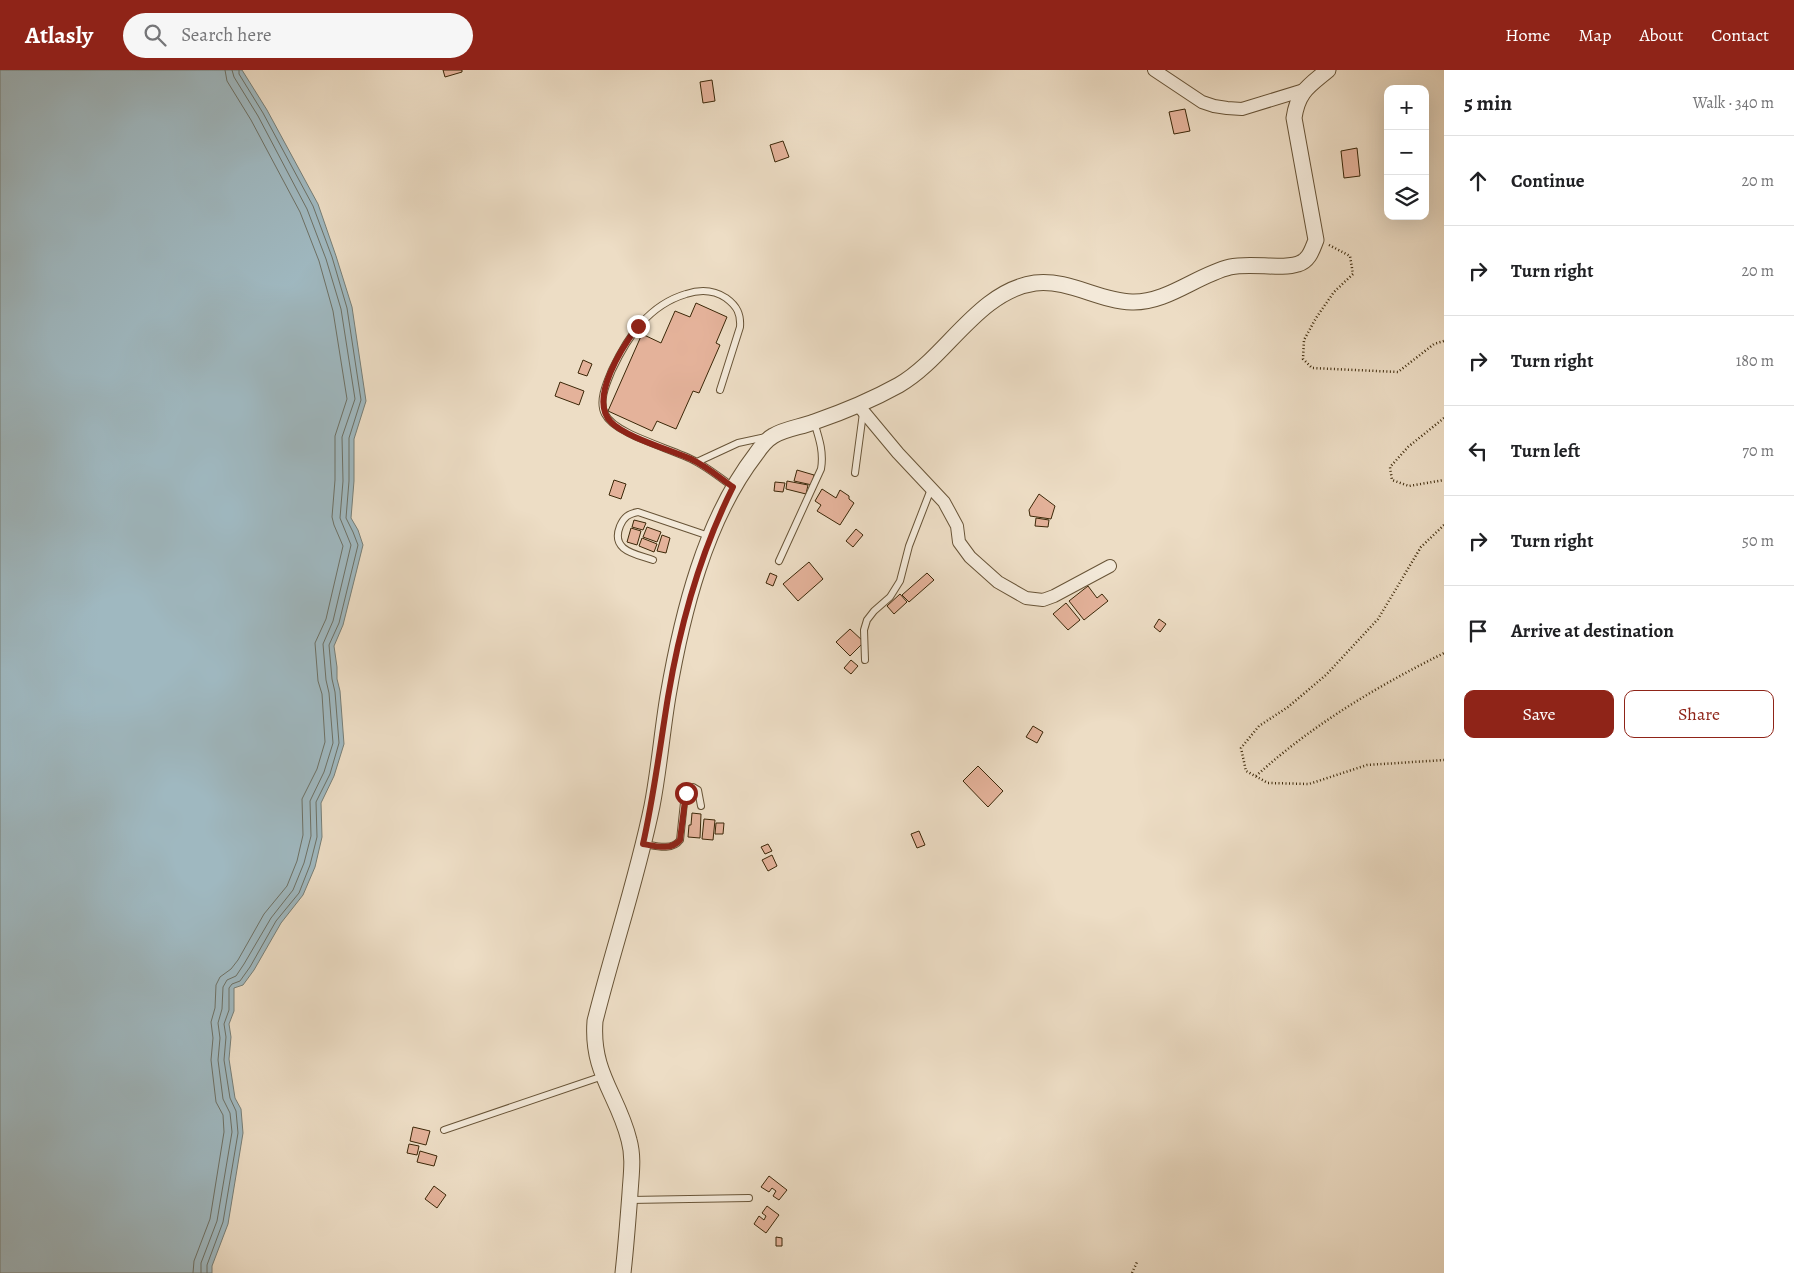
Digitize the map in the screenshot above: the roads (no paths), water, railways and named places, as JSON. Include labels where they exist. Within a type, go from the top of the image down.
[{"type":"street","points":[[1154,70],[1202,102],[1227,108],[1242,109],[1304,90]]},
{"type":"street","points":[[624,1273],[633,1157],[624,1124],[602,1076],[596,1056],[593,1039],[595,1021],[652,806],[675,660],[697,576],[710,537],[733,487],[754,456],[773,435],[861,408],[906,380],[940,351],[980,312],[998,297],[1016,288],[1037,283],[1058,284],[1128,302],[1142,302],[1155,299],[1214,272],[1231,267],[1245,265],[1286,266],[1299,264],[1305,260],[1311,253],[1316,240],[1294,118],[1298,101],[1304,90],[1328,70]]},
{"type":"street","points":[[861,408],[898,453],[944,502],[957,526],[959,542],[970,557],[998,582],[1026,598],[1043,600],[1110,566]]},
{"type":"lane","points":[[720,390],[740,327],[741,317],[737,308],[721,295],[709,291],[695,291],[674,297],[654,310],[638,326],[624,345],[604,391],[602,405],[605,414],[612,423],[624,431],[697,462],[733,487]]},
{"type":"lane","points":[[855,473],[861,408]]},
{"type":"lane","points":[[779,561],[821,469],[823,457],[814,422]]},
{"type":"lane","points":[[697,462],[738,443],[773,435]]},
{"type":"lane","points":[[865,660],[864,630],[867,620],[890,597],[900,581],[909,546],[932,488]]},
{"type":"lane","points":[[653,560],[625,550],[620,545],[617,538],[619,529],[623,519],[629,514],[638,512],[710,537]]},
{"type":"lane","points":[[643,844],[665,847],[674,846],[678,843],[680,840],[686,793],[690,788],[693,787],[698,790],[701,806]]},
{"type":"lane","points":[[444,1130],[602,1076]]},
{"type":"lane","points":[[630,1200],[748,1198]]},
{"type":"water","points":[[0,70],[242,70],[267,110],[318,204],[352,307],[366,401],[354,439],[354,481],[351,518],[358,530],[363,545],[343,625],[334,646],[344,744],[334,776],[321,803],[322,837],[315,867],[303,895],[281,923],[254,970],[243,985],[234,988],[234,1011],[229,1024],[231,1037],[229,1059],[235,1098],[241,1109],[243,1133],[228,1224],[212,1266],[212,1273],[0,1273]]}]
